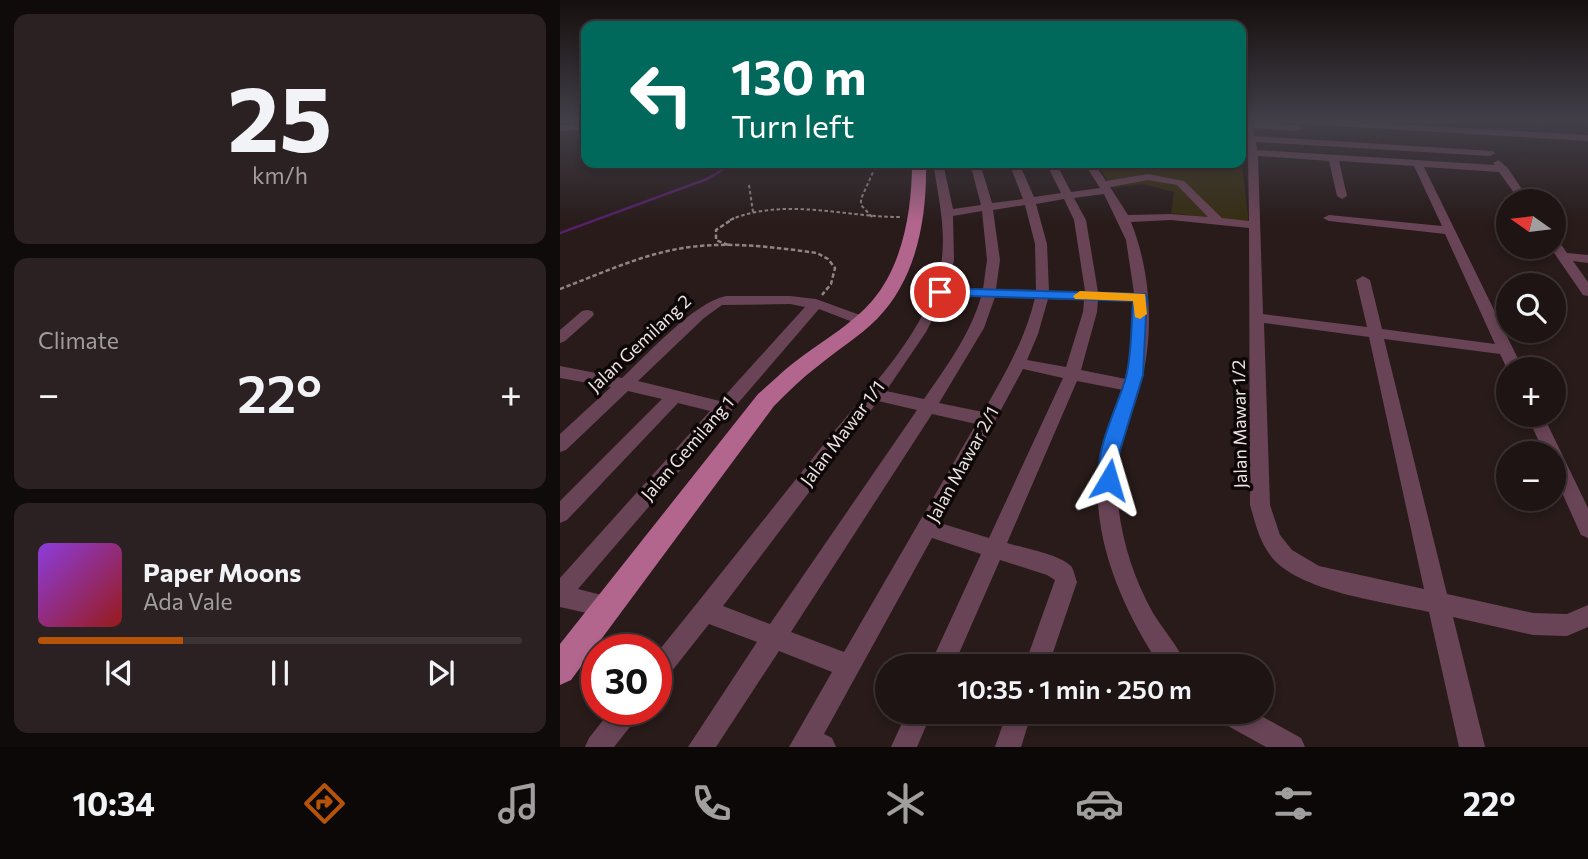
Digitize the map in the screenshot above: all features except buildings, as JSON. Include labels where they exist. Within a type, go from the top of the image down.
[{"type":"main road","points":[[560,669],[766,400],[790,377],[863,321],[878,306],[896,280],[924,168]]},
{"type":"street","name":"Jalan Mawar 1/2","points":[[1248,155],[1254,225],[1260,505],[1268,535],[1287,562],[1317,576],[1533,624],[1567,625],[1588,616]]},
{"type":"street","points":[[1321,155],[1333,158],[1503,170]]},
{"type":"street","points":[[1373,155],[1376,161]]},
{"type":"street","points":[[1461,155],[1469,167]]},
{"type":"street","points":[[1491,155],[1516,189]]},
{"type":"street","points":[[1333,158],[1342,196]]},
{"type":"street","points":[[1418,164],[1509,357]]},
{"type":"street","name":"Jalan Mawar 1/1","points":[[672,653],[873,394],[926,319],[940,292],[950,246],[949,214],[927,168]]},
{"type":"street","points":[[701,747],[980,322],[990,294],[994,235],[977,168]]},
{"type":"street","name":"Jalan Mawar 2/1","points":[[811,744],[848,666],[986,420],[1033,327],[1042,295],[1041,249],[1031,202],[1016,168]]},
{"type":"street","points":[[947,654],[996,549],[1083,345],[1092,296],[1088,254],[1080,220],[1054,168]]},
{"type":"street","points":[[1092,168],[1124,219],[1135,252],[1140,297],[1133,386],[1109,457],[1108,503],[1117,557],[1140,617],[1166,654]]},
{"type":"street","points":[[949,214],[1069,196],[1148,177],[1180,183],[1218,221]]},
{"type":"street","points":[[1124,219],[1171,217],[1254,225]]},
{"type":"street","points":[[1329,218],[1451,231]]},
{"type":"street","points":[[1566,256],[1588,259]]},
{"type":"street","points":[[1565,259],[1588,292]]},
{"type":"street","points":[[1363,280],[1472,747]]},
{"type":"street","points":[[940,292],[1140,297]]},
{"type":"street","name":"Jalan Gemilang 2","points":[[560,445],[699,314],[717,302],[756,299],[816,303]]},
{"type":"street","points":[[816,303],[863,321]]},
{"type":"street","name":"Jalan Gemilang 1","points":[[560,595],[816,303]]},
{"type":"street","points":[[560,338],[587,314]]},
{"type":"street","points":[[1255,317],[1506,350]]},
{"type":"street","points":[[1017,363],[1133,386]]},
{"type":"street","points":[[560,388],[568,373],[722,408]]},
{"type":"street","points":[[873,394],[986,420]]},
{"type":"street","points":[[560,514],[676,396]]},
{"type":"street","points":[[1566,480],[1588,529]]},
{"type":"street","points":[[927,528],[1053,567],[1065,574],[1066,582],[1041,654]]},
{"type":"street","points":[[560,595],[609,607]]},
{"type":"street","points":[[706,611],[848,666]]},
{"type":"street","points":[[904,747],[915,724]]},
{"type":"street","points":[[1008,747],[1016,724]]},
{"type":"street","points":[[1250,724],[1292,747]]},
{"type":"street","points":[[598,747],[615,725]]},
{"type":"path","points":[[872,217],[861,205],[861,200],[877,168]]},
{"type":"path","points":[[749,185],[752,212]]},
{"type":"path","points":[[731,247],[716,240],[716,230],[731,220],[752,212],[798,208],[872,217],[914,217]]},
{"type":"path","points":[[560,289],[660,253],[686,248],[731,247],[809,252],[828,259],[835,268],[831,284],[816,303]]},
{"type":"shaded area","points":[[1099,168],[1242,168],[1249,223],[1171,213],[1174,192],[1142,184],[1113,188]]},
{"type":"waterway","points":[[560,233],[707,179],[726,168]]},
{"type":"slow traffic","points":[[1080,296],[1140,297],[1140,314]]},
{"type":"route","points":[[940,292],[1140,297],[1135,375],[1109,457],[1109,480]]}]
